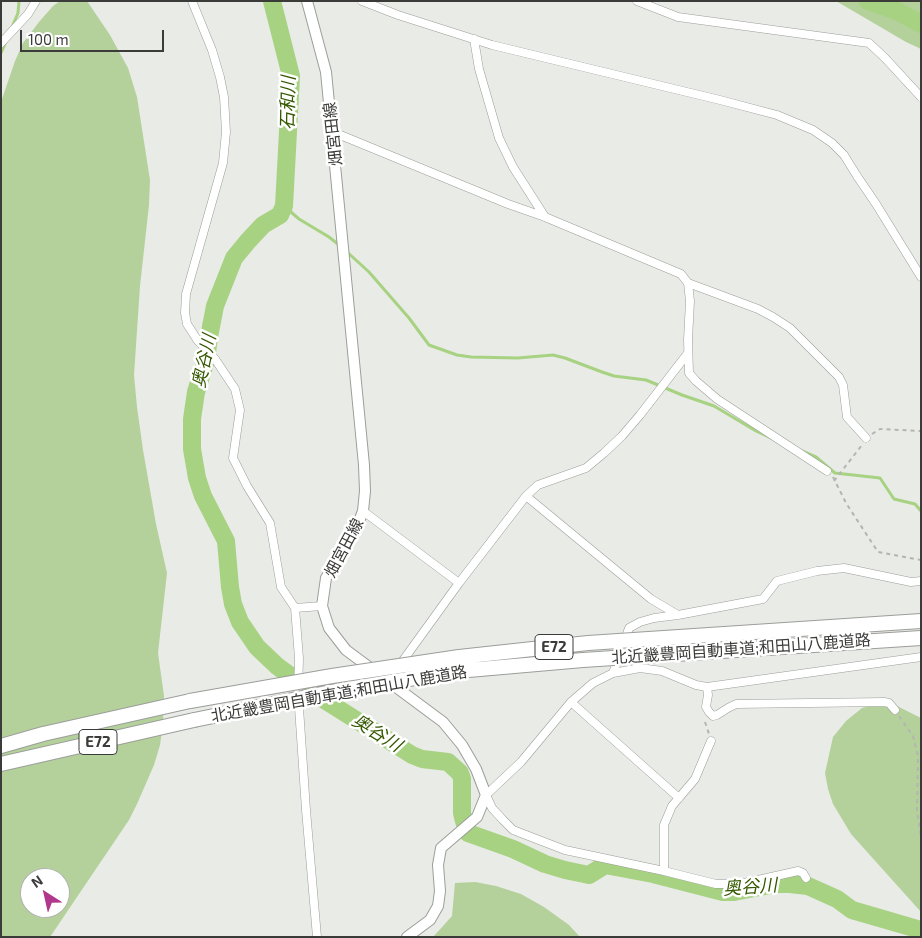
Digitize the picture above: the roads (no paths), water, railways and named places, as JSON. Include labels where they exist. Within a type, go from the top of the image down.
[{"type":"highway","name":"北近畿豊岡自動車道;和田山八鹿道路","points":[[1,746],[43,734],[190,701],[332,676],[459,658],[588,643],[921,621]]},
{"type":"highway","name":"北近畿豊岡自動車道;和田山八鹿道路","points":[[1,764],[194,720],[336,691],[457,671],[583,660],[921,638]]},
{"type":"main road","name":"畑宮田線","points":[[307,1],[326,72],[344,243],[365,491],[363,511],[356,530],[326,578],[322,606],[329,628],[346,650],[443,722],[462,745],[476,769],[486,795]]},
{"type":"main road","points":[[407,937],[430,920],[438,906],[440,891],[438,865],[441,848],[477,817],[486,795]]},
{"type":"street","points":[[1,43],[28,14],[36,1]]},
{"type":"street","points":[[192,1],[212,50],[220,76],[224,96],[226,132],[223,163],[192,269],[186,294],[185,313],[187,324],[198,341],[215,359],[235,389],[240,410],[234,458],[247,486],[270,523],[281,587],[295,608],[299,658],[298,693],[317,937]]},
{"type":"street","points":[[362,1],[398,15],[492,45],[720,100],[777,116],[813,130],[832,143],[844,155],[921,277]]},
{"type":"street","points":[[637,1],[678,17],[869,43],[886,58],[921,97]]},
{"type":"street","points":[[474,39],[479,70],[499,138],[513,167],[545,217]]},
{"type":"street","points":[[333,132],[681,274],[688,283],[690,301],[689,373],[717,399],[827,470]]},
{"type":"street","points":[[688,283],[758,309],[790,328],[839,377],[843,385],[847,417],[866,438]]},
{"type":"street","points":[[388,682],[459,583],[526,496],[538,486],[586,468],[604,453],[634,422],[688,353]]},
{"type":"street","points":[[526,496],[651,598],[678,615]]},
{"type":"street","points":[[363,511],[459,583]]},
{"type":"street","points":[[614,673],[630,628],[640,622],[763,599],[777,581],[844,568],[911,582],[921,581]]},
{"type":"street","points":[[295,608],[322,606]]},
{"type":"street","points":[[806,878],[803,873],[798,872],[740,884],[716,884],[565,850],[514,830],[492,808],[486,795],[521,762],[571,702],[593,683],[614,673],[640,668],[662,671],[696,685],[707,687],[921,657]]},
{"type":"street","points":[[707,687],[706,707],[713,716],[736,704],[884,702],[889,703],[895,710]]},
{"type":"street","points":[[571,702],[679,798]]},
{"type":"street","points":[[664,871],[664,825],[672,806],[694,779],[711,741]]},
{"type":"waterway","points":[[12,27],[18,13],[19,1]]},
{"type":"waterway","name":"奥谷川","points":[[272,1],[291,76],[284,206],[280,215],[263,225],[234,258],[215,306],[206,360],[196,392],[192,419],[192,449],[197,478],[203,496],[226,541],[233,604],[240,622],[257,647],[277,666],[318,696],[412,755],[422,759],[448,762],[460,773],[462,779],[462,813],[468,833],[513,849],[545,864],[589,875],[605,865],[653,874],[723,892],[734,892],[775,884],[808,886],[837,899],[852,910],[921,930]]},
{"type":"waterway","points":[[868,1],[897,11],[921,24]]},
{"type":"waterway","points":[[1,53],[6,42]]},
{"type":"waterway","points":[[284,206],[299,219],[339,245]]},
{"type":"waterway","points":[[346,251],[369,272],[409,318],[429,345],[457,355],[471,357],[518,358],[553,355],[614,376],[646,380],[714,406],[771,438]]},
{"type":"waterway","points":[[802,451],[816,457],[835,473],[880,478],[894,499],[915,504],[921,511]]},
{"type":"water label","name":"石和川","points":[[288,103]]}]
